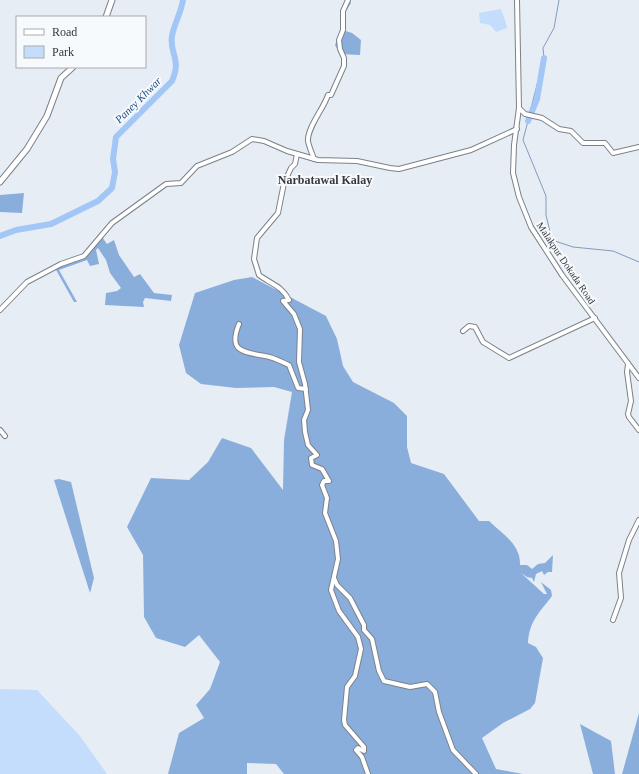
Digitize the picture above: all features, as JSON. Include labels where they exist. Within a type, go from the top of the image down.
[{"type":"main road","points":[[106,16],[112,0]]},
{"type":"main road","points":[[0,182],[27,149],[47,116],[61,78],[72,68]]},
{"type":"street","points":[[314,159],[308,140],[310,130],[328,95],[332,95],[342,73],[344,58],[340,49],[339,40],[343,30],[343,11],[348,0]]},
{"type":"street","name":"Malakpur Dokada Road","points":[[517,0],[519,108],[514,145],[514,173],[525,215],[562,274],[639,378]]},
{"type":"street","points":[[519,108],[524,114],[535,116],[559,128],[572,131],[583,143],[605,143],[613,153],[639,147]]},
{"type":"street","points":[[518,119],[524,114]]},
{"type":"street","points":[[0,310],[27,282],[61,264],[87,254],[112,223],[166,184],[181,183],[200,165],[232,152],[252,139],[264,140],[297,154],[324,161],[357,161],[390,168],[398,168],[471,150],[517,129]]},
{"type":"street","points":[[297,154],[295,164],[291,168],[284,184],[278,213],[275,219],[258,236],[257,248],[254,255],[259,275],[281,288],[289,300],[283,301],[294,314],[300,325],[301,349],[299,366],[306,389],[308,410],[304,420],[306,439],[312,451],[317,454],[311,458],[312,465],[326,472],[330,481],[324,481],[322,485],[327,498],[324,507],[326,518],[334,534],[337,546],[338,567],[332,590],[339,611],[358,637],[361,649],[355,676],[347,687],[344,720],[345,725],[364,747],[364,751],[357,748],[356,750],[362,757],[368,774]]},
{"type":"street","points":[[463,331],[471,325],[475,328],[483,342],[509,358],[594,318]]},
{"type":"street","points":[[239,324],[234,340],[237,348],[246,352],[270,357],[289,365],[298,388],[306,389]]},
{"type":"street","points":[[628,363],[627,372],[631,401],[628,414],[639,430]]},
{"type":"street","points":[[0,430],[5,436]]},
{"type":"street","points":[[613,620],[621,598],[619,573],[629,540],[639,520]]},
{"type":"street","points":[[334,578],[337,585],[350,598],[364,625],[364,630],[372,638],[379,672],[384,680],[410,687],[427,684],[433,688],[439,712],[453,750],[476,774]]},
{"type":"green space","points":[[501,9],[507,28],[496,32],[490,25],[480,23],[479,13]]},
{"type":"green space","points":[[0,689],[37,690],[80,736],[107,774],[0,774]]},
{"type":"shaded area","points":[[345,0],[349,0],[351,3],[346,11],[346,31],[352,33],[361,40],[360,55],[340,54],[335,45],[341,30],[341,10]]},
{"type":"shaded area","points":[[24,193],[22,213],[0,212],[0,195]]},
{"type":"shaded area","points":[[102,237],[107,244],[114,240],[119,255],[134,277],[140,274],[154,293],[172,295],[171,301],[145,298],[143,302],[144,307],[105,305],[106,293],[117,291],[121,288],[110,273],[106,260],[98,248],[96,250],[99,264],[90,266],[87,260],[59,270],[77,302],[74,302],[55,268],[85,257]]},
{"type":"shaded area","points":[[252,277],[326,316],[337,339],[343,366],[353,382],[394,403],[407,416],[407,447],[411,463],[444,474],[479,521],[489,521],[510,540],[517,551],[520,565],[527,565],[532,569],[538,564],[545,563],[553,555],[552,572],[548,572],[544,575],[542,571],[536,574],[534,582],[532,578],[521,573],[544,594],[547,594],[541,582],[551,590],[552,596],[536,617],[530,629],[529,635],[528,643],[536,647],[543,658],[535,703],[530,709],[503,723],[482,738],[496,769],[523,774],[284,774],[276,764],[247,763],[247,774],[168,774],[179,733],[204,718],[196,705],[210,689],[220,662],[199,635],[185,647],[156,638],[144,617],[143,555],[127,527],[151,478],[189,480],[208,462],[222,438],[251,448],[283,490],[284,440],[292,392],[274,387],[236,388],[201,384],[186,373],[179,345],[195,293],[234,280]]},
{"type":"shaded area","points":[[59,479],[71,482],[94,578],[90,593],[54,480]]},
{"type":"shaded area","points":[[639,713],[639,774],[622,774]]},
{"type":"shaded area","points":[[580,724],[611,741],[615,774],[593,774]]},
{"type":"waterway","name":"Paney Khwar","points":[[0,236],[16,230],[51,224],[98,201],[112,188],[115,172],[113,159],[116,137],[172,81],[176,67],[172,47],[172,36],[183,0]]},
{"type":"waterway","points":[[531,108],[544,58],[543,48],[554,28],[559,0]]},
{"type":"waterway","points":[[528,121],[537,99],[544,58]]},
{"type":"waterway","points":[[529,117],[523,140],[546,196],[546,215],[552,240],[573,247],[613,251],[639,262]]},
{"type":"district","name":"Narbatawal Kalay","points":[[325,180]]}]
